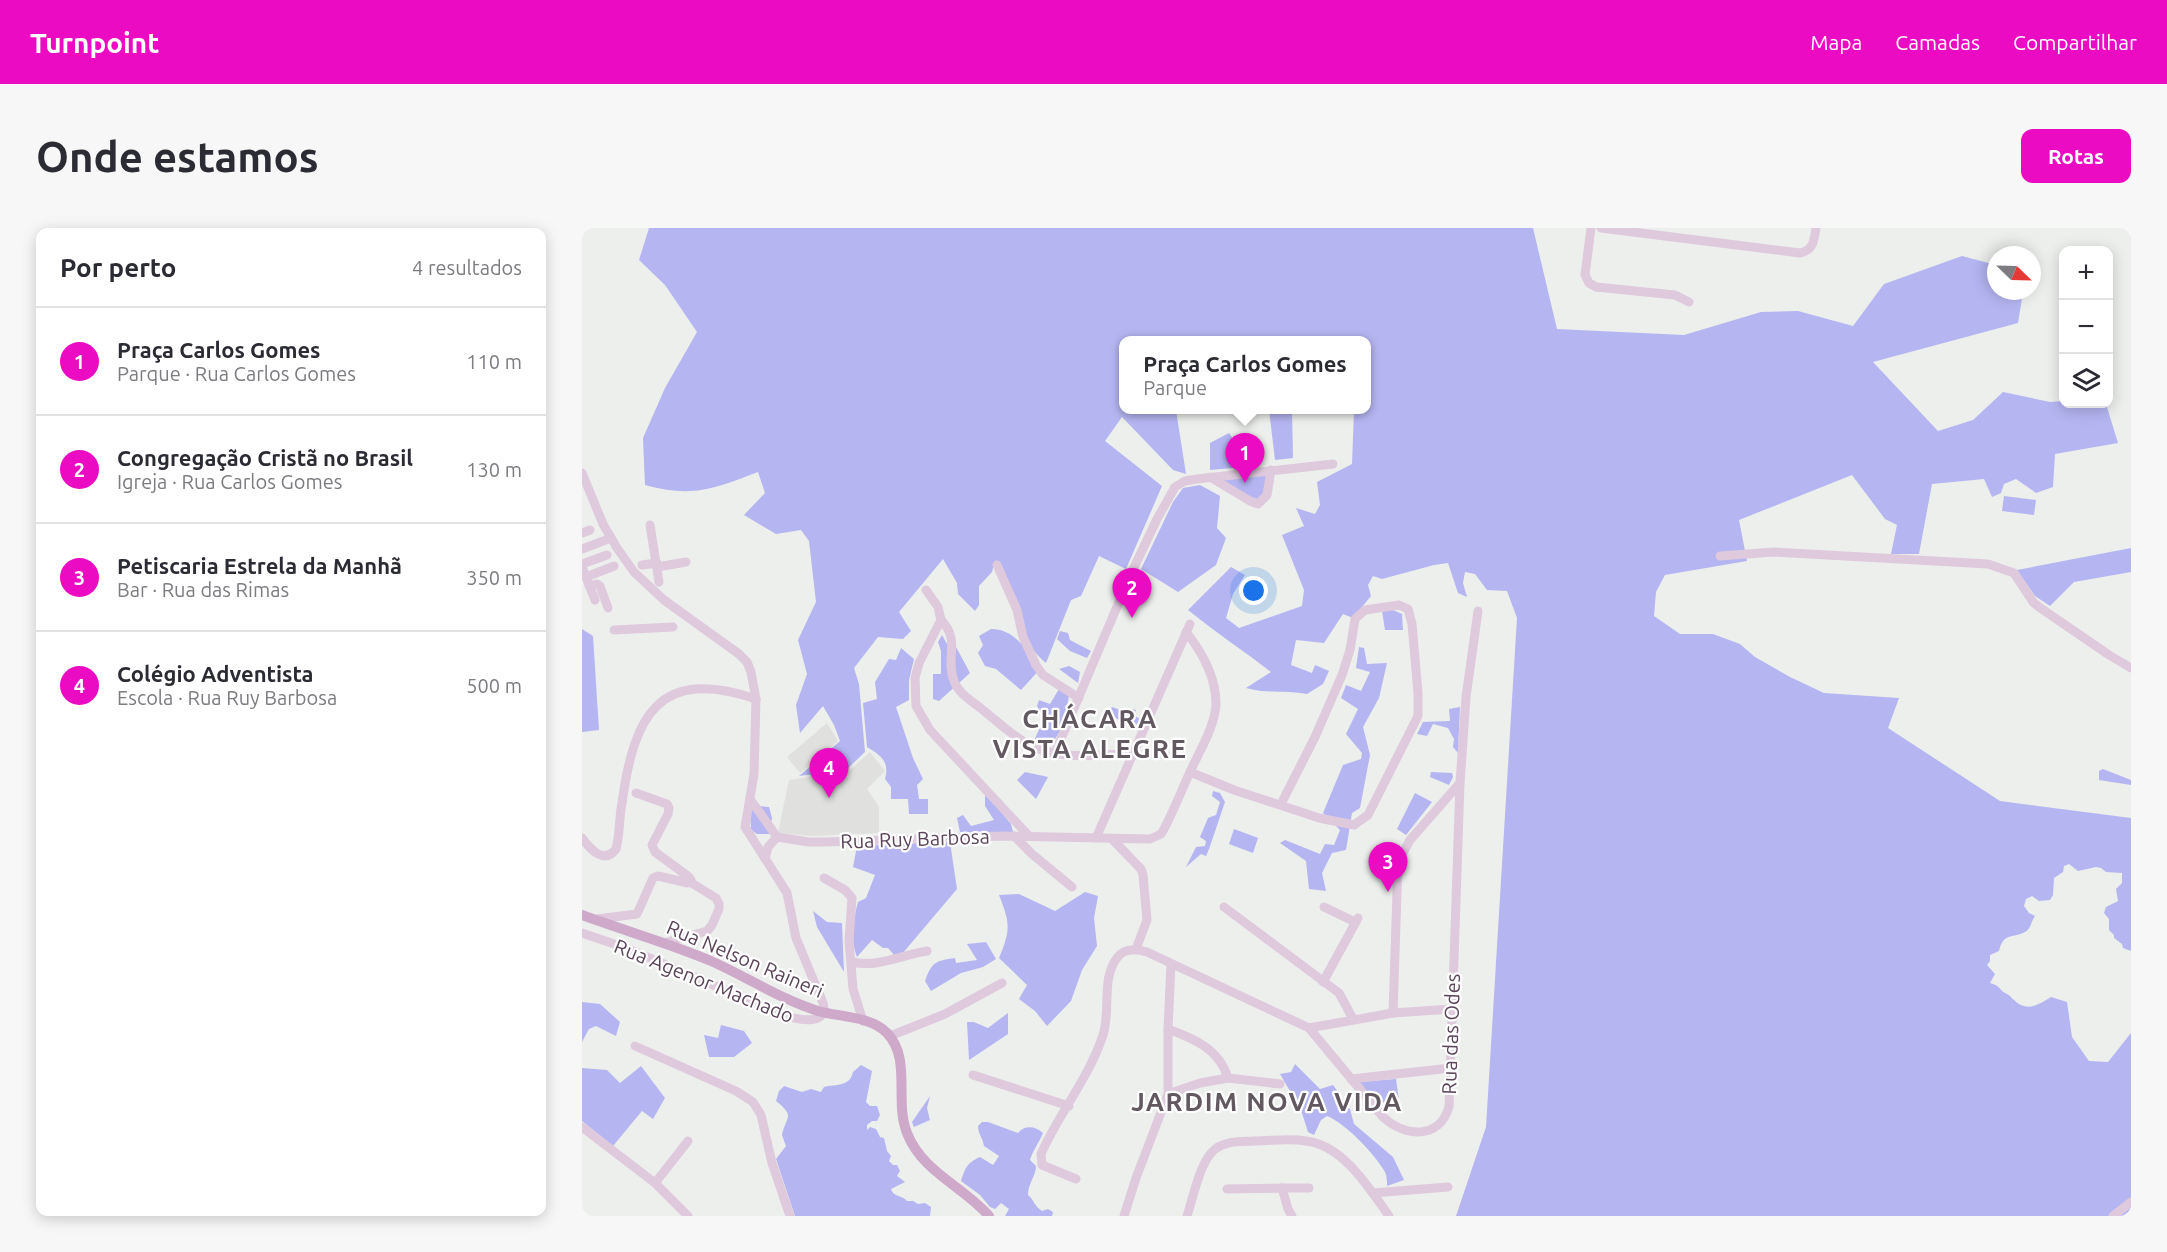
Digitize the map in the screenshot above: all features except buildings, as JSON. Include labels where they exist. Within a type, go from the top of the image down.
[{"type":"main road","name":"Rua Nelson Raineri","points":[[582,915],[742,975],[772,993],[824,1012],[879,1027],[890,1036]]},
{"type":"main road","points":[[890,1036],[900,1058],[901,1108],[904,1123],[916,1151],[926,1164],[972,1198],[989,1216]]},
{"type":"street","points":[[1591,228],[1585,275],[1592,285],[1675,295],[1689,302]]},
{"type":"street","points":[[1601,228],[1800,253],[1809,250],[1816,228]]},
{"type":"street","points":[[1055,753],[1130,576],[1172,492],[1185,481],[1334,464]]},
{"type":"street","points":[[1210,477],[1258,504],[1267,495],[1271,470]]},
{"type":"street","points":[[582,474],[611,538],[634,572],[648,587],[747,662],[755,683],[756,699],[755,765],[751,801],[745,826],[789,897],[796,938],[823,1003],[824,1012]]},
{"type":"street","points":[[650,525],[657,573]]},
{"type":"street","points":[[582,549],[611,538]]},
{"type":"street","points":[[1720,556],[1774,552],[1988,564],[2014,573],[2033,602],[2039,607],[2131,668]]},
{"type":"street","points":[[595,600],[582,566],[607,555]]},
{"type":"street","points":[[642,565],[657,573],[686,562]]},
{"type":"street","points":[[588,582],[614,566]]},
{"type":"street","points":[[997,566],[1017,610],[1023,637],[1036,665],[1043,675],[1079,698]]},
{"type":"street","points":[[588,582],[600,586],[608,608]]},
{"type":"street","points":[[926,590],[938,607],[941,620],[950,632],[952,677],[959,689],[1019,738],[1039,749],[1055,753],[1132,754]]},
{"type":"street","points":[[1096,838],[1188,628],[1208,666],[1216,704],[1206,736],[1190,772],[1234,790],[1319,818],[1345,824],[1358,823],[1368,815],[1418,716],[1418,684],[1412,624],[1406,608],[1393,605],[1374,608],[1360,612],[1355,619],[1350,650],[1342,675],[1315,737],[1281,804]]},
{"type":"street","name":"Rua das Odes","points":[[1136,949],[1147,952],[1309,1028],[1383,1118],[1395,1127],[1408,1132],[1416,1132],[1436,1128],[1444,1121],[1449,1107],[1451,1068],[1460,783],[1466,697],[1478,612]]},
{"type":"street","points":[[941,620],[919,663],[915,678],[916,706],[930,730],[1029,836]]},
{"type":"street","points":[[614,630],[673,627]]},
{"type":"street","points":[[582,838],[600,855],[612,854],[616,849],[632,750],[641,725],[658,704],[677,693],[696,688],[721,690],[756,699]]},
{"type":"street","name":"Rua Ruy Barbosa","points":[[777,837],[809,842],[1014,836],[1144,840],[1161,834],[1190,772]]},
{"type":"street","points":[[1393,1013],[1398,862],[1410,840],[1460,783]]},
{"type":"street","points":[[636,793],[667,804],[669,808],[652,845],[655,852],[689,877],[690,882],[716,898],[719,904],[719,909],[707,931],[664,944]]},
{"type":"street","points":[[751,801],[777,837]]},
{"type":"street","points":[[1014,836],[1038,860],[1072,887]]},
{"type":"street","points":[[756,845],[777,837]]},
{"type":"street","points":[[765,859],[768,847],[777,837]]},
{"type":"street","points":[[1076,1179],[1040,1162],[1044,1148],[1085,1078],[1104,1032],[1111,970],[1118,957],[1136,949],[1147,920],[1141,869],[1112,839]]},
{"type":"street","points":[[594,920],[637,914],[653,878],[658,876],[688,884],[690,882]]},
{"type":"street","points":[[824,878],[845,890],[852,898],[849,934],[854,989],[863,1021]]},
{"type":"street","points":[[1224,907],[1339,993],[1353,1019]]},
{"type":"street","points":[[1323,982],[1356,920],[1324,907]]},
{"type":"street","name":"Rua Agenor Machado","points":[[582,933],[626,948],[786,1016],[810,1021],[824,1012]]},
{"type":"street","points":[[852,962],[877,964],[927,951]]},
{"type":"street","points":[[1124,1216],[1167,1094],[1171,964]]},
{"type":"street","points":[[890,1036],[945,1014],[1002,982]]},
{"type":"street","points":[[1309,1028],[1393,1013],[1452,1009]]},
{"type":"street","points":[[1168,1029],[1194,1040],[1213,1052],[1224,1066],[1228,1078]]},
{"type":"street","points":[[635,1046],[736,1091],[753,1102],[761,1115],[776,1177],[790,1216]]},
{"type":"street","points":[[1351,1079],[1451,1068]]},
{"type":"street","points":[[973,1075],[1069,1106]]},
{"type":"street","points":[[1167,1094],[1200,1083],[1228,1078],[1280,1084]]},
{"type":"street","points":[[582,1127],[655,1183],[688,1216]]},
{"type":"street","points":[[1187,1216],[1200,1175],[1210,1154],[1220,1146],[1228,1143],[1287,1139],[1321,1144],[1333,1151],[1373,1193],[1389,1216]]},
{"type":"street","points":[[655,1183],[688,1141]]},
{"type":"street","points":[[1373,1193],[1448,1187]]},
{"type":"street","points":[[1282,1188],[1292,1216]]},
{"type":"street","points":[[1227,1189],[1309,1188]]},
{"type":"street","points":[[2113,1216],[2131,1202]]},
{"type":"shaded area","points":[[649,228],[1533,228],[1557,329],[1684,335],[1761,312],[1798,311],[1853,326],[1884,284],[1962,256],[1987,263],[1987,300],[2022,300],[2018,323],[1873,362],[1938,431],[1973,420],[2003,392],[2050,402],[2059,401],[2059,408],[2107,408],[2118,443],[2055,454],[2053,487],[2036,493],[2016,479],[2004,484],[2001,493],[1992,497],[1984,479],[1932,484],[1919,554],[1891,554],[1897,525],[1885,519],[1852,475],[1739,520],[1747,561],[1665,575],[1656,592],[1654,616],[1680,634],[1713,634],[1740,644],[1755,657],[1824,693],[1899,698],[1888,728],[2000,801],[2131,818],[2131,951],[2123,948],[2122,944],[2114,938],[2109,930],[2109,919],[2104,913],[2106,907],[2118,901],[2116,889],[2122,883],[2122,873],[2106,872],[2096,867],[2078,871],[2069,864],[2064,866],[2063,872],[2054,878],[2053,895],[2050,900],[2039,901],[2032,896],[2026,899],[2024,906],[2029,913],[2035,916],[2030,927],[2025,932],[2006,938],[1999,951],[1990,955],[1987,965],[1995,974],[1990,983],[2020,1004],[2034,1006],[2051,997],[2067,1002],[2072,1037],[2089,1061],[2108,1062],[2131,1033],[2131,1216],[1456,1216],[1486,1127],[1517,618],[1507,591],[1487,590],[1475,574],[1465,572],[1463,583],[1467,597],[1458,593],[1448,563],[1382,579],[1373,576],[1368,585],[1371,596],[1353,618],[1343,614],[1324,643],[1296,640],[1291,665],[1312,673],[1315,665],[1329,671],[1323,684],[1307,694],[1246,688],[1271,672],[1188,610],[1231,567],[1245,575],[1233,594],[1226,618],[1239,628],[1302,606],[1304,590],[1282,535],[1304,526],[1296,508],[1315,514],[1320,505],[1317,482],[1352,464],[1354,414],[1371,414],[1371,336],[1119,336],[1119,414],[1177,414],[1186,474],[1173,470],[1122,417],[1105,441],[1162,486],[1126,569],[1099,556],[1081,596],[1071,600],[1046,663],[1038,656],[1026,636],[1016,604],[995,560],[992,572],[979,586],[979,605],[975,611],[958,594],[957,583],[943,559],[899,612],[911,631],[903,639],[878,637],[854,668],[859,684],[865,752],[846,770],[799,776],[840,741],[823,706],[800,733],[796,705],[807,674],[798,640],[816,602],[809,541],[801,530],[776,534],[744,515],[765,493],[758,472],[703,490],[676,491],[645,485],[643,438],[665,388],[697,332],[665,285],[639,260]]},
{"type":"shaded area","points":[[1269,414],[1292,414],[1293,458],[1275,460]]},
{"type":"shaded area","points":[[1229,433],[1248,460],[1244,467],[1210,470],[1210,443]]},
{"type":"shaded area","points":[[1271,470],[1268,489],[1258,504],[1210,477]]},
{"type":"shaded area","points":[[1200,485],[1220,496],[1217,528],[1226,538],[1216,565],[1178,592],[1141,569],[1173,502],[1183,488]]},
{"type":"shaded area","points":[[2004,496],[2036,500],[2034,515],[2002,511]]},
{"type":"shaded area","points":[[2131,548],[2131,572],[2074,582],[2050,606],[2035,596],[2017,570]]},
{"type":"shaded area","points":[[1393,610],[1402,614],[1403,630],[1385,630],[1382,611]]},
{"type":"shaded area","points":[[582,629],[593,636],[599,730],[582,732]]},
{"type":"shaded area","points":[[991,629],[1014,637],[1041,668],[1021,690],[996,669],[985,666],[978,653],[983,645],[979,636]]},
{"type":"shaded area","points":[[1060,631],[1068,633],[1070,640],[1091,651],[1087,658],[1070,651],[1057,639]]},
{"type":"shaded area","points":[[942,635],[947,644],[956,647],[970,673],[939,701],[933,699],[933,674],[941,674],[941,651],[938,642]]},
{"type":"shaded area","points":[[1359,647],[1364,648],[1367,664],[1387,663],[1379,698],[1363,727],[1370,755],[1360,808],[1352,813],[1346,850],[1332,853],[1322,873],[1326,891],[1309,889],[1306,861],[1280,843],[1285,840],[1320,854],[1325,844],[1334,845],[1340,830],[1323,813],[1343,765],[1361,759],[1362,753],[1346,734],[1358,709],[1341,698],[1346,685],[1361,691],[1370,672],[1356,668]]},
{"type":"shaded area","points":[[901,648],[914,659],[909,680],[909,700],[896,707],[913,758],[923,779],[917,785],[919,799],[928,799],[928,814],[909,814],[908,799],[891,799],[891,787],[885,779],[885,763],[880,756],[867,747],[863,703],[877,699],[875,682],[889,659],[896,660]]},
{"type":"shaded area","points":[[1069,666],[1080,672],[1078,683],[1059,669]]},
{"type":"shaded area","points":[[1059,689],[1069,696],[1067,709],[1057,736],[1048,746],[1034,741],[1044,718],[1037,706],[1039,700],[1050,704]]},
{"type":"shaded area","points":[[1112,707],[1129,713],[1133,709],[1136,710],[1134,716],[1141,719],[1134,727],[1107,714]]},
{"type":"shaded area","points":[[1460,707],[1458,753],[1453,747],[1454,739],[1448,728],[1433,724],[1427,736],[1417,734],[1423,722],[1450,721],[1449,709]]},
{"type":"shaded area","points":[[827,723],[838,741],[800,773],[787,757]]},
{"type":"shaded area","points":[[870,752],[885,771],[867,789],[879,807],[879,833],[812,836],[778,833],[789,780],[849,771]]},
{"type":"shaded area","points":[[2103,769],[2131,780],[2131,785],[2099,780],[2099,771]]},
{"type":"shaded area","points":[[1025,772],[1048,777],[1036,799],[1017,780]]},
{"type":"shaded area","points":[[1431,772],[1452,773],[1453,777],[1449,785],[1430,777]]},
{"type":"shaded area","points":[[1213,791],[1220,793],[1225,802],[1209,849],[1206,856],[1201,854],[1186,867],[1196,847],[1205,846],[1206,841],[1200,837],[1208,818],[1216,815],[1220,802],[1212,796]]},
{"type":"shaded area","points":[[985,793],[1011,824],[1013,832],[960,832],[957,818],[963,815],[971,826],[994,820],[985,806]]},
{"type":"shaded area","points":[[1415,793],[1432,802],[1406,835],[1397,829]]},
{"type":"shaded area","points":[[757,806],[769,807],[772,818],[769,834],[757,834],[751,830],[750,809]]},
{"type":"shaded area","points":[[1234,829],[1258,838],[1253,853],[1229,844]]},
{"type":"shaded area","points":[[950,842],[957,889],[902,954],[895,956],[888,948],[883,948],[872,940],[857,957],[853,937],[856,909],[858,902],[866,898],[875,875],[853,867],[857,846]]},
{"type":"shaded area","points":[[1085,892],[1098,896],[1094,918],[1097,946],[1082,970],[1071,1001],[1047,1026],[1035,1011],[1019,999],[1027,985],[999,958],[1006,940],[1008,926],[999,895],[1019,894],[1055,911]]},
{"type":"shaded area","points":[[813,911],[827,922],[842,923],[844,972],[817,927]]},
{"type":"shaded area","points":[[986,942],[996,959],[983,967],[961,973],[931,991],[925,981],[932,966],[943,960],[955,958],[956,963],[977,960],[967,944]]},
{"type":"shaded area","points":[[582,1002],[600,1004],[620,1022],[616,1036],[596,1026],[589,1029],[582,1042]]},
{"type":"shaded area","points":[[1008,1013],[1008,1034],[969,1060],[967,1022],[974,1022],[988,1028]]},
{"type":"shaded area","points":[[721,1025],[744,1031],[752,1043],[734,1057],[709,1057],[704,1035],[718,1038]]},
{"type":"shaded area","points":[[1295,1064],[1320,1089],[1333,1085],[1350,1109],[1354,1124],[1393,1157],[1404,1180],[1387,1186],[1385,1172],[1374,1157],[1351,1132],[1327,1116],[1321,1120],[1314,1135],[1308,1132],[1301,1110],[1280,1074],[1291,1072]]},
{"type":"shaded area","points":[[861,1065],[872,1071],[866,1102],[870,1106],[877,1106],[880,1115],[877,1121],[872,1121],[867,1125],[867,1130],[870,1127],[876,1129],[880,1137],[884,1138],[887,1151],[891,1156],[889,1161],[897,1165],[900,1171],[897,1176],[905,1182],[891,1189],[892,1192],[907,1201],[925,1203],[931,1207],[930,1216],[795,1216],[776,1159],[786,1146],[782,1135],[788,1117],[786,1110],[776,1101],[779,1091],[784,1086],[802,1092],[811,1089],[821,1092],[824,1087],[846,1083]]},
{"type":"shaded area","points":[[641,1066],[665,1098],[653,1119],[642,1111],[613,1146],[582,1121],[582,1068],[607,1070],[620,1083]]},
{"type":"shaded area","points":[[1396,1079],[1399,1101],[1376,1103],[1358,1082]]},
{"type":"shaded area","points":[[930,1096],[927,1108],[930,1120],[914,1127],[912,1122]]},
{"type":"shaded area","points":[[982,1122],[1018,1133],[1030,1127],[1043,1133],[1030,1160],[1036,1166],[1028,1195],[1042,1211],[1048,1209],[1053,1212],[1052,1216],[1005,1216],[1009,1209],[1001,1203],[995,1209],[990,1207],[980,1195],[961,1181],[965,1169],[972,1161],[980,1157],[993,1165],[999,1156],[984,1146],[978,1129]]},
{"type":"place","name":"Praça Carlos Gomes","points":[[1245,483]]},
{"type":"place","name":"Congregação Cristã no Brasil","points":[[1132,618]]},
{"type":"place","name":"Colégio Adventista","points":[[829,798]]},
{"type":"place","name":"Petiscaria Estrela da Manhã","points":[[1388,892]]},
{"type":"district","name":"CHÁCARA VISTA ALEGRE","points":[[1090,734]]},
{"type":"district","name":"JARDIM NOVA VIDA","points":[[1267,1102]]}]
